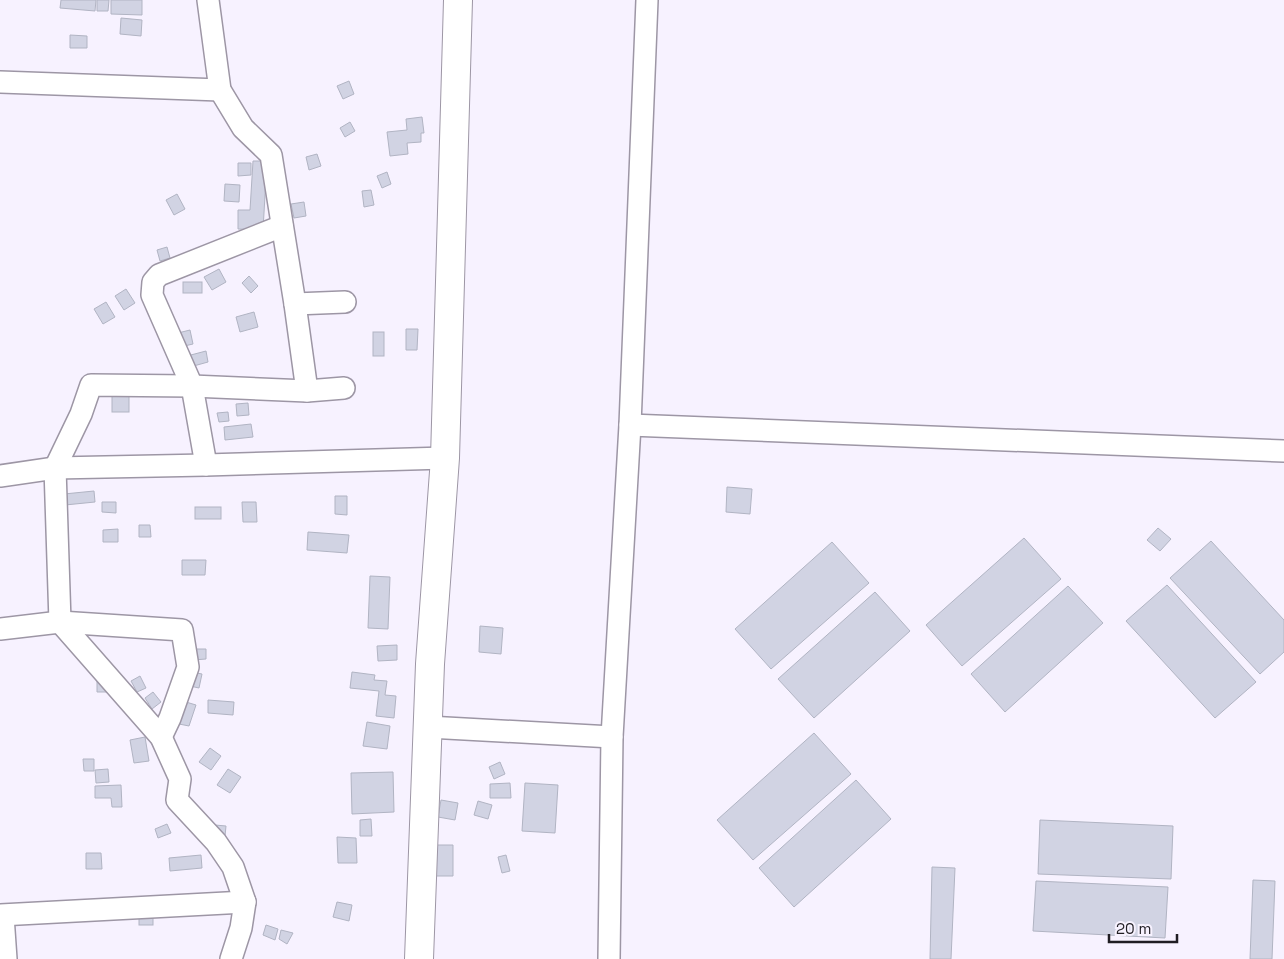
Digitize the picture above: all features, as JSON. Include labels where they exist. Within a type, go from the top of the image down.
[{"type":"street","points":[[208,0],[220,90],[243,128],[271,155],[307,391]]},
{"type":"street","points":[[419,959],[430,664],[445,458],[458,0]]},
{"type":"street","points":[[609,959],[612,738],[630,425],[646,0]]},
{"type":"street","points":[[0,82],[220,90]]},
{"type":"street","points":[[206,466],[192,386],[152,295],[153,282],[159,275],[282,226]]},
{"type":"street","points":[[295,304],[346,302]]},
{"type":"street","points":[[231,959],[242,928],[245,902],[233,867],[216,842],[177,800],[180,779],[161,737],[60,622],[55,468],[82,414],[91,385],[192,386],[307,391],[344,388]]},
{"type":"street","points":[[630,425],[1284,451]]},
{"type":"street","points":[[0,476],[55,468],[206,466],[445,458]]},
{"type":"street","points":[[0,629],[60,622],[182,630],[188,667],[170,718],[161,737]]},
{"type":"street","points":[[428,727],[612,738]]},
{"type":"street","points":[[6,959],[1,916],[245,902]]},
{"type":"building","points":[[61,0],[96,0],[95,11],[60,8]]},
{"type":"building","points":[[97,0],[109,0],[108,11],[97,11]]},
{"type":"building","points":[[111,0],[142,0],[142,15],[111,14]]},
{"type":"building","points":[[121,18],[142,20],[141,36],[120,34]]},
{"type":"building","points":[[70,35],[87,36],[87,48],[70,48]]},
{"type":"building","points":[[349,81],[354,94],[343,99],[337,86]]},
{"type":"building","points":[[422,117],[424,133],[421,133],[421,142],[407,143],[408,154],[390,156],[387,132],[407,130],[406,119]]},
{"type":"building","points":[[350,122],[355,131],[345,137],[340,128]]},
{"type":"building","points":[[317,154],[321,166],[309,170],[306,157]]},
{"type":"building","points":[[253,161],[267,161],[263,230],[238,229],[238,210],[250,210]]},
{"type":"building","points":[[238,163],[251,163],[251,175],[238,176]]},
{"type":"building","points":[[387,172],[391,184],[382,188],[377,176]]},
{"type":"building","points":[[225,184],[240,185],[239,202],[224,201]]},
{"type":"building","points":[[371,190],[374,205],[364,207],[362,191]]},
{"type":"building","points":[[177,194],[185,209],[174,215],[166,200]]},
{"type":"building","points":[[304,202],[306,216],[294,218],[291,204]]},
{"type":"building","points":[[167,247],[170,258],[160,261],[157,250]]},
{"type":"building","points":[[219,269],[226,282],[212,290],[204,277]]},
{"type":"building","points":[[249,276],[258,286],[251,293],[242,283]]},
{"type":"building","points":[[183,282],[202,282],[202,293],[183,293]]},
{"type":"building","points":[[126,289],[135,303],[124,310],[115,296]]},
{"type":"building","points":[[106,302],[115,317],[103,324],[94,309]]},
{"type":"building","points":[[254,312],[258,327],[240,332],[236,317]]},
{"type":"building","points":[[406,329],[418,329],[417,350],[406,350]]},
{"type":"building","points":[[190,330],[193,344],[180,347],[178,333]]},
{"type":"building","points":[[373,332],[384,332],[384,356],[373,356]]},
{"type":"building","points":[[206,351],[208,362],[190,367],[187,356]]},
{"type":"building","points":[[112,393],[129,393],[129,412],[112,412]]},
{"type":"building","points":[[248,403],[249,415],[237,416],[236,404]]},
{"type":"building","points":[[228,412],[229,421],[219,422],[217,413]]},
{"type":"building","points":[[251,424],[253,437],[225,440],[224,427]]},
{"type":"building","points":[[727,487],[752,489],[750,514],[726,512]]},
{"type":"building","points":[[94,491],[95,502],[65,505],[64,494]]},
{"type":"building","points":[[335,496],[347,496],[347,515],[335,514]]},
{"type":"building","points":[[102,502],[116,502],[116,513],[102,512]]},
{"type":"building","points":[[242,502],[256,502],[257,522],[243,522]]},
{"type":"building","points":[[195,507],[221,507],[221,519],[195,519]]},
{"type":"building","points":[[139,525],[150,525],[151,537],[139,537]]},
{"type":"building","points":[[1158,528],[1171,539],[1160,551],[1147,540]]},
{"type":"building","points":[[118,529],[118,542],[103,542],[103,530]]},
{"type":"building","points":[[308,532],[349,535],[347,553],[307,550]]},
{"type":"building","points":[[1024,538],[1061,579],[962,666],[926,625]]},
{"type":"building","points":[[1211,541],[1284,620],[1284,652],[1260,674],[1170,578]]},
{"type":"building","points":[[832,542],[869,583],[771,669],[735,629]]},
{"type":"building","points":[[182,560],[206,560],[205,575],[182,575]]},
{"type":"building","points":[[370,576],[390,577],[388,629],[368,628]]},
{"type":"building","points":[[1167,585],[1256,682],[1215,718],[1126,621]]},
{"type":"building","points":[[1068,586],[1103,623],[1005,712],[971,674]]},
{"type":"building","points":[[875,592],[910,631],[814,718],[778,679]]},
{"type":"building","points":[[480,626],[503,628],[501,654],[479,652]]},
{"type":"building","points":[[397,645],[397,660],[378,661],[377,646]]},
{"type":"building","points":[[193,649],[206,649],[206,659],[193,660]]},
{"type":"building","points":[[192,672],[202,674],[199,688],[190,686]]},
{"type":"building","points":[[352,672],[375,675],[374,680],[387,681],[385,695],[396,696],[394,718],[376,716],[379,691],[350,688]]},
{"type":"building","points":[[140,676],[146,688],[137,692],[131,681]]},
{"type":"building","points":[[112,680],[112,692],[97,692],[97,681]]},
{"type":"building","points":[[153,692],[161,702],[152,709],[145,698]]},
{"type":"building","points":[[208,700],[234,702],[233,715],[208,713]]},
{"type":"building","points":[[186,702],[196,705],[189,726],[179,724]]},
{"type":"building","points":[[367,722],[390,726],[387,749],[363,746]]},
{"type":"building","points":[[814,733],[851,774],[753,860],[717,820]]},
{"type":"building","points":[[145,737],[149,761],[134,763],[130,740]]},
{"type":"building","points":[[210,748],[221,756],[211,770],[199,762]]},
{"type":"building","points":[[83,759],[94,759],[94,771],[84,771]]},
{"type":"building","points":[[500,762],[505,774],[494,779],[489,767]]},
{"type":"building","points":[[108,769],[109,782],[96,783],[95,770]]},
{"type":"building","points":[[228,769],[241,777],[230,793],[217,785]]},
{"type":"building","points":[[393,772],[394,812],[352,814],[351,773]]},
{"type":"building","points":[[856,780],[891,819],[794,907],[759,868]]},
{"type":"building","points":[[510,783],[511,798],[490,798],[490,784]]},
{"type":"building","points":[[525,783],[558,785],[555,833],[522,831]]},
{"type":"building","points":[[121,785],[122,807],[112,807],[111,798],[95,798],[95,786]]},
{"type":"building","points":[[441,800],[458,803],[455,820],[438,817]]},
{"type":"building","points":[[478,801],[492,805],[488,819],[474,815]]},
{"type":"building","points":[[371,819],[372,836],[360,836],[360,820]]},
{"type":"building","points":[[1040,820],[1173,826],[1171,879],[1038,874]]},
{"type":"building","points":[[167,824],[171,833],[158,838],[155,829]]},
{"type":"building","points":[[215,825],[226,826],[225,836],[213,834]]},
{"type":"building","points":[[337,837],[356,838],[357,863],[338,863]]},
{"type":"building","points":[[434,845],[453,845],[453,876],[435,876]]},
{"type":"building","points":[[86,853],[101,853],[102,869],[86,869]]},
{"type":"building","points":[[201,855],[202,868],[170,871],[169,858]]},
{"type":"building","points":[[506,855],[510,871],[502,873],[498,857]]},
{"type":"building","points":[[932,867],[955,868],[951,959],[930,959]]},
{"type":"building","points":[[1253,880],[1275,881],[1272,959],[1250,959]]},
{"type":"building","points":[[1036,881],[1168,887],[1165,938],[1033,931]]},
{"type":"building","points":[[337,902],[352,905],[349,921],[333,917]]},
{"type":"building","points":[[139,913],[153,913],[153,925],[139,925]]},
{"type":"building","points":[[266,925],[278,929],[275,940],[263,935]]},
{"type":"building","points":[[281,930],[293,933],[287,944],[279,939]]}]
